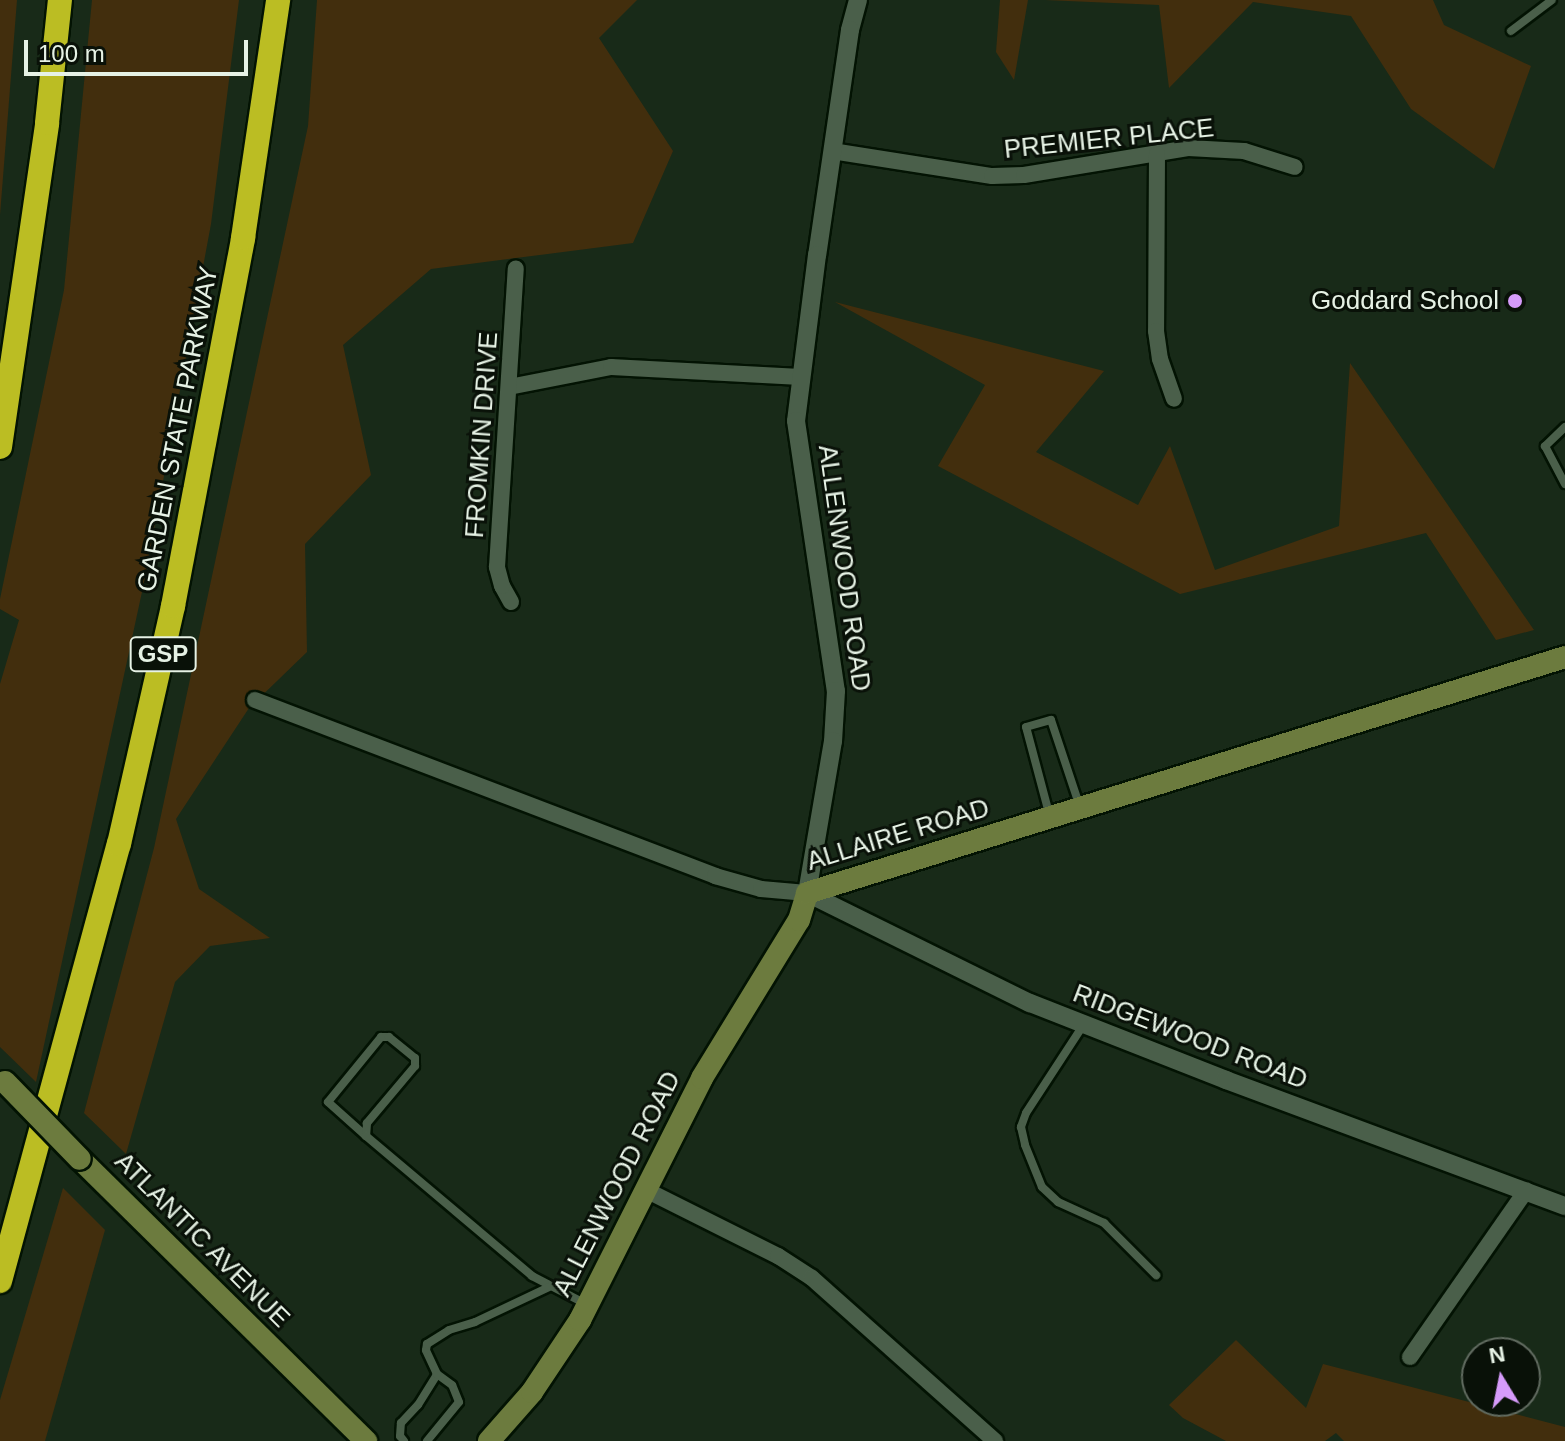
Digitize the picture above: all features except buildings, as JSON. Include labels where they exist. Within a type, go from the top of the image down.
[{"type":"highway","points":[[0,447],[47,123],[60,0]]},
{"type":"highway","name":"GARDEN STATE PARKWAY","points":[[0,1281],[115,860],[173,606],[243,238],[278,0]]},
{"type":"main road","name":"ALLAIRE ROAD","points":[[807,893],[1565,657]]},
{"type":"main road","name":"ALLENWOOD ROAD","points":[[489,1441],[532,1392],[588,1305],[702,1078],[799,920],[807,893]]},
{"type":"main road","name":"ATLANTIC AVENUE","points":[[2,1080],[366,1441]]},
{"type":"street","name":"ALLENWOOD ROAD","points":[[807,893],[833,741],[836,691],[798,444],[801,377],[832,151],[858,0]]},
{"type":"street","name":"PREMIER PLACE","points":[[832,151],[992,176],[1024,175],[1188,148],[1244,151],[1295,167]]},
{"type":"street","points":[[1157,154],[1156,331],[1160,359],[1174,399]]},
{"type":"street","name":"FROMKIN DRIVE","points":[[511,602],[502,586],[497,567],[516,269]]},
{"type":"street","points":[[509,387],[611,367],[801,377]]},
{"type":"street","name":"ALLAIRE ROAD","points":[[255,700],[715,876],[761,889],[807,893]]},
{"type":"street","name":"RIDGEWOOD ROAD","points":[[807,893],[1030,1003],[1226,1080],[1565,1206]]},
{"type":"street","points":[[646,1190],[778,1256],[812,1278],[995,1441]]},
{"type":"street","points":[[1410,1357],[1526,1191]]},
{"type":"lane","points":[[1511,31],[1552,0]]},
{"type":"lane","points":[[1565,427],[1545,446],[1565,484]]},
{"type":"lane","points":[[1050,817],[1026,727],[1051,720],[1080,808]]},
{"type":"lane","points":[[1085,1023],[1026,1113],[1021,1127],[1025,1145],[1042,1187],[1058,1202],[1104,1223],[1156,1275]]},
{"type":"lane","points":[[366,1136],[367,1123],[415,1066],[415,1058],[389,1037],[381,1037],[328,1102],[366,1136],[502,1252],[551,1286],[588,1305]]},
{"type":"lane","points":[[427,1441],[459,1402],[452,1385],[437,1374],[426,1350],[433,1339],[551,1286]]},
{"type":"lane","points":[[404,1441],[399,1432],[401,1423],[418,1405],[437,1374]]},
{"type":"shaded area","points":[[0,0],[17,0],[0,215]]},
{"type":"shaded area","points":[[92,0],[239,0],[211,224],[145,578],[36,1082],[0,1047],[0,684],[19,620],[0,609],[0,599],[64,290]]},
{"type":"shaded area","points":[[317,0],[637,0],[599,38],[673,151],[633,243],[431,269],[343,345],[371,475],[305,544],[307,652],[249,708],[176,819],[199,889],[270,938],[210,946],[175,982],[126,1154],[84,1113],[154,848],[308,126]]},
{"type":"shaded area","points":[[1000,0],[1028,0],[1014,80],[996,52]]},
{"type":"shaded area","points":[[1045,0],[1433,0],[1444,25],[1531,66],[1494,169],[1411,109],[1351,16],[1253,2],[1169,88],[1159,5]]},
{"type":"shaded area","points":[[835,302],[1104,371],[1036,452],[1138,505],[1170,446],[1215,570],[1339,526],[1350,363],[1534,630],[1496,640],[1426,533],[1180,594],[938,466],[985,385]]},
{"type":"shaded area","points":[[63,1188],[105,1230],[45,1441],[0,1441],[0,1400]]},
{"type":"shaded area","points":[[1236,1340],[1306,1408],[1323,1364],[1461,1400],[1461,1417],[1527,1417],[1565,1427],[1565,1441],[1344,1441],[1336,1433],[1325,1441],[1226,1441],[1183,1418],[1169,1405]]},
{"type":"place","name":"Goddard School","points":[[1515,301]]}]
